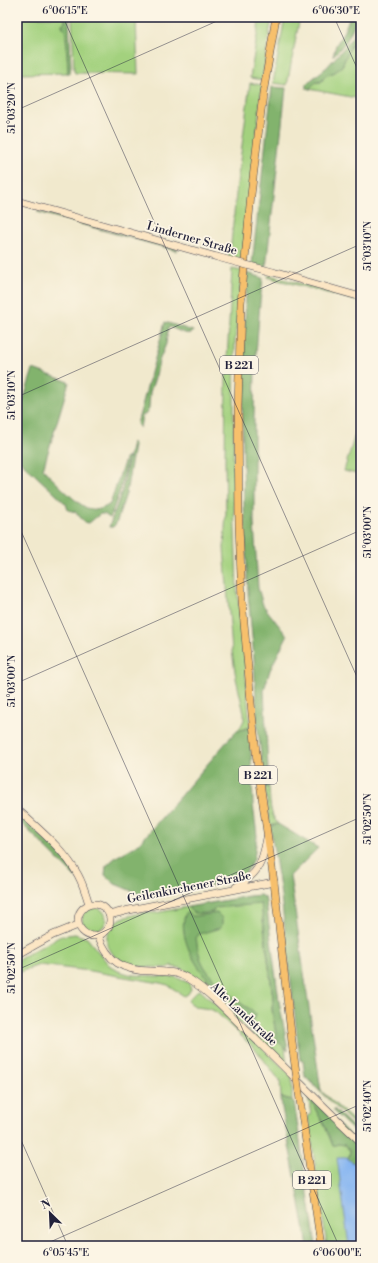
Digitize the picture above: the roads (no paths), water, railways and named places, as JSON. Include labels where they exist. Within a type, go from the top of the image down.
[{"type":"main road","name":"B 221","points":[[276,17],[263,94],[251,195],[241,303],[238,407],[239,526],[242,600],[254,738],[274,882],[293,1051],[321,1246]]},
{"type":"main road","name":"Linderner Straße","points":[[17,201],[361,297]]},
{"type":"main road","points":[[17,809],[50,840],[66,858],[78,875],[89,904]]},
{"type":"main road","points":[[230,890],[246,881],[255,873],[261,862],[267,834]]},
{"type":"main road","name":"Geilenkirchener Straße","points":[[109,915],[274,882]]},
{"type":"main road","points":[[94,903],[100,905],[109,915],[110,921],[107,928],[98,935],[93,936],[87,934],[78,925],[77,920],[79,913],[89,904],[94,903]]},
{"type":"main road","points":[[17,955],[53,935],[78,925]]},
{"type":"main road","name":"Alte Landstraße","points":[[98,935],[110,957],[120,965],[135,971],[167,971],[179,974],[189,979],[213,999],[283,1065],[361,1142]]},
{"type":"water","points":[[337,1158],[347,1158],[354,1163],[361,1172],[361,1244],[357,1246],[349,1246]]}]
